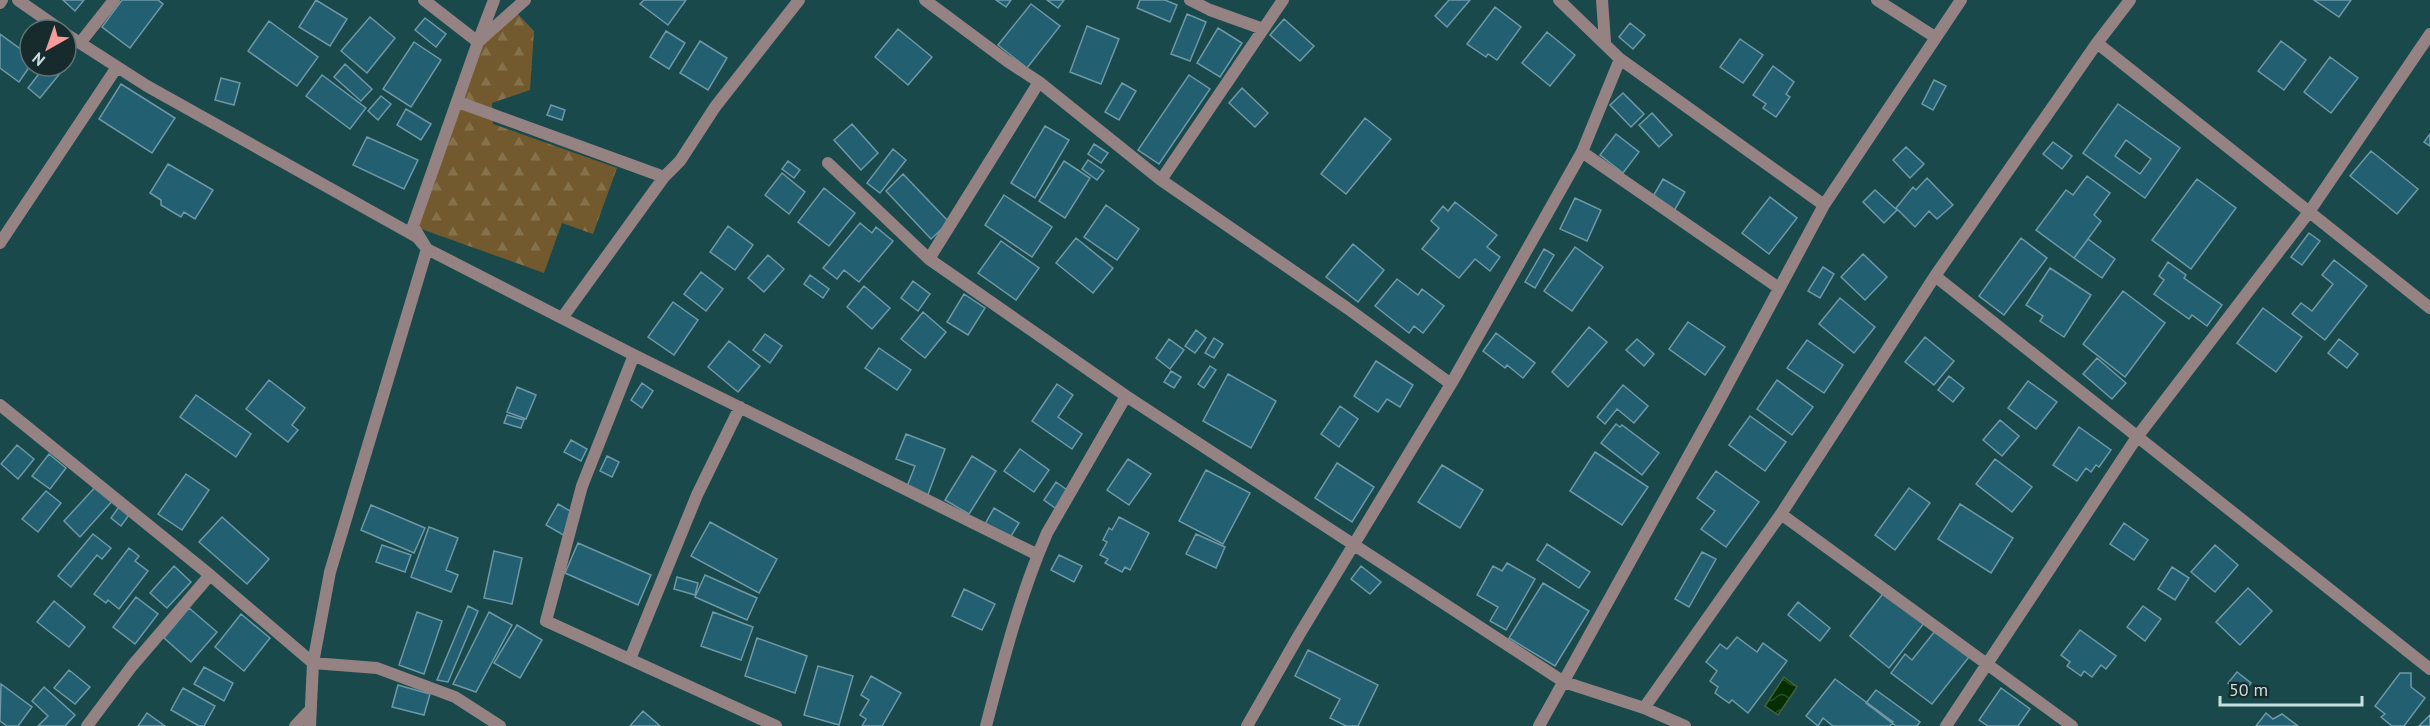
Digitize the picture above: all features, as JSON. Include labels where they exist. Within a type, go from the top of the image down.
[{"type":"street","points":[[18,0],[44,18]]},
{"type":"street","points":[[114,0],[80,44],[117,67],[417,237],[427,249],[634,355],[1038,555]]},
{"type":"street","points":[[424,0],[478,42]]},
{"type":"street","points":[[310,726],[313,663],[330,572],[427,249],[413,226],[494,0]]},
{"type":"street","points":[[478,42],[525,0]]},
{"type":"street","points":[[562,318],[664,177],[680,161],[715,107],[799,0]]},
{"type":"street","points":[[925,0],[1007,62],[1039,82],[1161,180],[1347,308],[1451,384]]},
{"type":"street","points":[[1190,0],[1210,10],[1263,29]]},
{"type":"street","points":[[1161,180],[1283,0]]},
{"type":"street","points":[[1560,0],[1620,59],[1824,206]]},
{"type":"street","points":[[1602,0],[1605,42]]},
{"type":"street","points":[[1877,0],[1935,37]]},
{"type":"street","points":[[1539,726],[1824,206],[1961,0]]},
{"type":"street","points":[[1644,708],[1781,514],[1935,276],[2097,43],[2130,0]]},
{"type":"street","points":[[1946,726],[2137,437],[2309,212],[2430,34]]},
{"type":"street","points":[[2097,43],[2430,308]]},
{"type":"street","points":[[1247,726],[1451,384],[1582,152],[1620,59]]},
{"type":"street","points":[[0,243],[117,67]]},
{"type":"street","points":[[928,259],[1039,82]]},
{"type":"street","points":[[458,102],[664,177]]},
{"type":"street","points":[[1582,152],[1779,288]]},
{"type":"street","points":[[828,163],[928,259],[1126,396],[1564,682],[1644,708],[1685,726]]},
{"type":"street","points":[[1935,276],[2430,669]]},
{"type":"street","points":[[634,355],[582,486],[546,621],[776,726]]},
{"type":"street","points":[[986,726],[1012,631],[1047,533],[1126,396]]},
{"type":"street","points":[[0,405],[210,575],[313,663],[377,668],[455,697],[500,726]]},
{"type":"street","points":[[630,659],[697,495],[740,406]]},
{"type":"street","points":[[1781,514],[2072,726]]},
{"type":"street","points":[[87,726],[132,666],[210,575]]},
{"type":"street","points":[[295,726],[310,710]]},
{"type":"green space","points":[[513,9],[534,31],[530,90],[492,103],[493,124],[617,168],[593,234],[562,223],[544,273],[413,226],[478,42]]},
{"type":"water","points":[[1784,677],[1797,687],[1778,715],[1765,706]]},
{"type":"building","points":[[63,0],[84,0],[75,11]]},
{"type":"building","points":[[122,0],[158,0],[163,4],[130,48],[102,27]]},
{"type":"building","points":[[316,0],[347,19],[330,46],[299,27]]},
{"type":"building","points":[[644,0],[686,0],[668,25],[640,4]]},
{"type":"building","points":[[996,0],[1011,0],[1006,7]]},
{"type":"building","points":[[1047,0],[1064,0],[1058,8]]},
{"type":"building","points":[[1140,0],[1165,0],[1177,5],[1170,22],[1137,8]]},
{"type":"building","points":[[1449,0],[1470,0],[1447,27],[1435,16]]},
{"type":"building","points":[[2314,0],[2351,0],[2339,17]]},
{"type":"building","points":[[1031,4],[1060,26],[1027,68],[998,45]]},
{"type":"building","points":[[1495,7],[1521,27],[1497,60],[1488,54],[1486,57],[1467,44]]},
{"type":"building","points":[[1187,14],[1206,22],[1190,61],[1171,54]]},
{"type":"building","points":[[370,17],[395,38],[367,73],[341,51]]},
{"type":"building","points":[[425,18],[446,34],[436,47],[415,30]]},
{"type":"building","points":[[1284,19],[1314,46],[1300,61],[1270,35]]},
{"type":"building","points":[[269,21],[318,57],[297,86],[248,51]]},
{"type":"building","points":[[1630,23],[1645,35],[1633,49],[1619,37]]},
{"type":"building","points":[[1087,26],[1119,39],[1101,84],[1070,72]]},
{"type":"building","points":[[1218,28],[1242,43],[1220,77],[1197,63]]},
{"type":"building","points":[[898,29],[932,57],[908,85],[875,57]]},
{"type":"building","points":[[666,31],[685,43],[669,69],[650,57]]},
{"type":"building","points":[[1547,32],[1575,55],[1550,86],[1522,63]]},
{"type":"building","points":[[0,34],[18,47],[18,78],[22,78],[19,82],[0,68]]},
{"type":"building","points":[[1740,39],[1763,55],[1743,83],[1720,67]]},
{"type":"building","points":[[700,41],[727,58],[708,90],[680,73]]},
{"type":"building","points":[[2281,41],[2306,60],[2284,90],[2258,71]]},
{"type":"building","points":[[414,42],[441,60],[411,107],[383,89]]},
{"type":"building","points":[[2330,57],[2358,78],[2331,113],[2304,92]]},
{"type":"building","points":[[345,64],[372,89],[361,101],[334,77]]},
{"type":"building","points":[[1773,66],[1794,82],[1786,94],[1790,97],[1776,117],[1763,108],[1766,104],[1753,95]]},
{"type":"building","points":[[322,75],[366,108],[350,129],[306,96]]},
{"type":"building","points":[[1189,75],[1210,89],[1159,164],[1138,150]]},
{"type":"building","points":[[36,78],[56,78],[40,98],[28,88]]},
{"type":"building","points":[[221,78],[240,83],[234,105],[215,100]]},
{"type":"building","points":[[1934,80],[1946,86],[1933,110],[1922,104]]},
{"type":"building","points":[[1122,83],[1136,91],[1119,120],[1105,112]]},
{"type":"building","points":[[121,84],[175,118],[152,153],[99,119]]},
{"type":"building","points":[[1242,88],[1268,113],[1255,127],[1229,103]]},
{"type":"building","points":[[1623,93],[1644,114],[1631,127],[1610,105]]},
{"type":"building","points":[[381,96],[391,104],[378,120],[368,111]]},
{"type":"building","points":[[2118,104],[2180,148],[2145,198],[2083,153]],"holes":[[[2126,140],[2151,159],[2140,174],[2115,156]]]},
{"type":"building","points":[[551,105],[565,110],[562,120],[547,115]]},
{"type":"building","points":[[406,109],[431,124],[421,140],[397,125]]},
{"type":"building","points":[[1652,113],[1672,135],[1659,147],[1639,125]]},
{"type":"building","points":[[1365,118],[1391,139],[1346,194],[1321,174]]},
{"type":"building","points":[[852,124],[878,153],[861,170],[834,140]]},
{"type":"building","points":[[1045,126],[1069,140],[1035,198],[1011,183]]},
{"type":"building","points":[[1616,134],[1639,152],[1623,173],[1600,155]]},
{"type":"building","points":[[2430,134],[2430,146],[2424,142]]},
{"type":"building","points":[[367,137],[418,160],[404,189],[353,165]]},
{"type":"building","points":[[2053,142],[2072,156],[2062,169],[2043,154]]},
{"type":"building","points":[[1094,144],[1108,153],[1101,163],[1088,154]]},
{"type":"building","points":[[1906,147],[1924,164],[1910,178],[1893,160]]},
{"type":"building","points":[[893,149],[906,160],[880,193],[867,183]]},
{"type":"building","points":[[2371,151],[2418,189],[2397,214],[2350,176]]},
{"type":"building","points":[[1088,160],[1104,171],[1097,180],[1082,169]]},
{"type":"building","points":[[788,161],[800,170],[794,178],[782,169]]},
{"type":"building","points":[[1064,161],[1090,178],[1065,218],[1039,201]]},
{"type":"building","points":[[168,164],[213,190],[195,219],[184,212],[181,217],[161,205],[161,200],[150,193]]},
{"type":"building","points":[[782,173],[805,192],[789,214],[765,195]]},
{"type":"building","points":[[903,174],[949,222],[931,239],[886,191]]},
{"type":"building","points":[[2087,176],[2110,193],[2094,215],[2101,221],[2074,258],[2036,230],[2066,190],[2073,195]]},
{"type":"building","points":[[1927,178],[1953,205],[1937,219],[1929,211],[1915,227],[1896,208],[1913,187],[1916,190]]},
{"type":"building","points":[[1663,179],[1685,192],[1674,211],[1652,198]]},
{"type":"building","points":[[2197,179],[2236,208],[2191,269],[2152,240]]},
{"type":"building","points":[[824,188],[855,213],[829,246],[798,222]]},
{"type":"building","points":[[1875,190],[1897,210],[1884,223],[1863,202]]},
{"type":"building","points":[[1004,195],[1052,227],[1032,257],[985,225]]},
{"type":"building","points":[[1770,197],[1797,218],[1769,254],[1742,233]]},
{"type":"building","points":[[1575,198],[1601,210],[1587,241],[1560,229]]},
{"type":"building","points":[[1455,202],[1497,235],[1487,247],[1500,257],[1490,271],[1475,259],[1459,278],[1422,249],[1439,228],[1431,221],[1443,206],[1448,211]]},
{"type":"building","points":[[1106,205],[1139,229],[1117,260],[1084,237]]},
{"type":"building","points":[[860,223],[872,233],[876,227],[893,241],[859,282],[844,270],[837,279],[823,268]]},
{"type":"building","points":[[728,226],[753,245],[735,270],[710,252]]},
{"type":"building","points":[[2309,233],[2320,241],[2302,265],[2291,257]]},
{"type":"building","points":[[1076,238],[1113,268],[1093,293],[1056,263]]},
{"type":"building","points":[[2021,238],[2047,258],[2004,315],[1979,296]]},
{"type":"building","points":[[2088,239],[2115,259],[2102,278],[2074,258]]},
{"type":"building","points":[[1001,241],[1039,268],[1016,300],[978,273]]},
{"type":"building","points":[[1353,244],[1384,270],[1358,302],[1326,277]]},
{"type":"building","points":[[1575,247],[1603,267],[1572,311],[1544,291]]},
{"type":"building","points":[[1544,249],[1554,255],[1535,288],[1525,282]]},
{"type":"building","points":[[1863,254],[1887,277],[1865,300],[1841,277]]},
{"type":"building","points":[[768,255],[784,269],[764,292],[748,278]]},
{"type":"building","points":[[2334,260],[2367,286],[2325,340],[2292,314],[2301,303],[2312,311],[2333,284],[2322,275]]},
{"type":"building","points":[[2168,262],[2186,275],[2184,278],[2222,305],[2207,326],[2192,315],[2189,319],[2154,294],[2164,280],[2159,276]]},
{"type":"building","points":[[1823,267],[1834,274],[1820,298],[1808,291]]},
{"type":"building","points":[[2050,268],[2091,295],[2064,337],[2040,321],[2043,316],[2026,305]]},
{"type":"building","points":[[701,272],[723,289],[706,311],[684,294]]},
{"type":"building","points":[[810,275],[829,289],[823,298],[804,284]]},
{"type":"building","points":[[1397,279],[1418,295],[1422,289],[1444,306],[1423,333],[1414,326],[1409,333],[1375,306]]},
{"type":"building","points":[[913,281],[930,294],[918,311],[901,298]]},
{"type":"building","points":[[864,286],[890,308],[872,329],[847,307]]},
{"type":"building","points":[[2123,291],[2165,323],[2125,377],[2083,344]]},
{"type":"building","points":[[964,294],[985,308],[968,335],[947,322]]},
{"type":"building","points":[[1840,298],[1875,327],[1854,353],[1819,324]]},
{"type":"building","points":[[673,302],[698,320],[674,355],[648,337]]},
{"type":"building","points":[[2263,308],[2302,337],[2276,372],[2237,343]]},
{"type":"building","points":[[923,312],[946,332],[925,358],[901,339]]},
{"type":"building","points":[[1688,322],[1725,347],[1705,375],[1669,349]]},
{"type":"building","points":[[1589,327],[1607,342],[1568,387],[1552,372]]},
{"type":"building","points":[[1196,330],[1206,338],[1195,353],[1185,346]]},
{"type":"building","points":[[1496,333],[1535,363],[1523,378],[1507,365],[1505,368],[1483,351]]},
{"type":"building","points":[[765,334],[782,346],[770,363],[753,350]]},
{"type":"building","points":[[1925,337],[1954,361],[1934,385],[1905,362]]},
{"type":"building","points":[[1214,338],[1223,344],[1214,358],[1205,353]]},
{"type":"building","points":[[1169,339],[1184,350],[1170,369],[1156,358]]},
{"type":"building","points":[[1637,339],[1654,354],[1644,366],[1626,350]]},
{"type":"building","points":[[2339,339],[2358,354],[2347,368],[2328,353]]},
{"type":"building","points":[[1807,340],[1843,365],[1824,393],[1787,368]]},
{"type":"building","points":[[729,341],[760,366],[738,392],[708,367]]},
{"type":"building","points":[[879,348],[911,370],[897,390],[865,368]]},
{"type":"building","points":[[2097,358],[2126,383],[2112,399],[2083,374]]},
{"type":"building","points":[[1376,361],[1413,385],[1400,407],[1387,399],[1378,412],[1354,396]]},
{"type":"building","points":[[1210,366],[1216,370],[1204,388],[1198,384]]},
{"type":"building","points":[[1171,371],[1181,377],[1174,388],[1164,382]]},
{"type":"building","points":[[1228,374],[1276,401],[1251,448],[1203,421]]},
{"type":"building","points":[[1949,376],[1964,388],[1953,402],[1938,390]]},
{"type":"building","points":[[269,380],[305,408],[292,425],[298,430],[288,442],[246,409]]},
{"type":"building","points":[[1777,380],[1813,407],[1792,435],[1757,409]]},
{"type":"building","points":[[2028,381],[2057,402],[2036,429],[2008,408]]},
{"type":"building","points":[[642,383],[653,391],[642,408],[631,400]]},
{"type":"building","points":[[1057,384],[1073,395],[1058,417],[1082,434],[1072,449],[1032,421]]},
{"type":"building","points":[[1623,385],[1648,406],[1634,423],[1617,409],[1605,424],[1597,417]]},
{"type":"building","points":[[517,387],[536,395],[526,419],[507,412]]},
{"type":"building","points":[[196,395],[251,434],[236,457],[180,417]]},
{"type":"building","points":[[1340,406],[1358,419],[1339,447],[1321,434]]},
{"type":"building","points":[[507,415],[524,420],[521,428],[504,423]]},
{"type":"building","points":[[1750,416],[1786,442],[1765,471],[1729,445]]},
{"type":"building","points":[[2000,420],[2019,436],[2002,456],[1983,440]]},
{"type":"building","points":[[1616,424],[1620,427],[1622,425],[1659,453],[1642,475],[1601,443]]},
{"type":"building","points":[[2079,427],[2111,450],[2099,467],[2096,465],[2091,472],[2086,468],[2077,481],[2053,465]]},
{"type":"building","points":[[906,434],[945,449],[927,497],[906,489],[915,466],[896,459]]},
{"type":"building","points":[[571,440],[587,449],[581,461],[564,452]]},
{"type":"building","points":[[17,445],[34,459],[18,479],[1,464]]},
{"type":"building","points":[[1020,449],[1049,470],[1034,492],[1004,471]]},
{"type":"building","points":[[1595,452],[1648,487],[1622,525],[1570,491]]},
{"type":"building","points":[[49,454],[66,468],[50,489],[32,476]]},
{"type":"building","points":[[607,456],[619,462],[612,477],[600,471]]},
{"type":"building","points":[[972,456],[996,471],[969,514],[945,500]]},
{"type":"building","points":[[1128,459],[1151,474],[1129,505],[1107,490]]},
{"type":"building","points":[[1995,459],[2032,487],[2012,512],[1976,484]]},
{"type":"building","points":[[1337,463],[1374,487],[1352,522],[1315,498]]},
{"type":"building","points":[[1442,465],[1483,490],[1460,528],[1418,502]]},
{"type":"building","points":[[1206,470],[1250,493],[1223,544],[1179,521]]},
{"type":"building","points":[[1716,471],[1759,502],[1726,547],[1701,529],[1715,511],[1697,498]]},
{"type":"building","points":[[186,474],[209,490],[182,530],[158,514]]},
{"type":"building","points":[[1056,482],[1074,495],[1062,513],[1044,500]]},
{"type":"building","points":[[99,483],[115,498],[80,537],[64,521]]},
{"type":"building","points":[[1909,488],[1930,503],[1895,550],[1875,535]]},
{"type":"building","points":[[46,491],[61,503],[38,532],[22,519]]},
{"type":"building","points":[[121,504],[132,511],[121,526],[111,518]]},
{"type":"building","points":[[558,504],[577,515],[565,536],[546,525]]},
{"type":"building","points":[[1960,504],[2013,538],[1991,573],[1938,539]]},
{"type":"building","points":[[371,505],[425,528],[414,553],[361,530]]},
{"type":"building","points":[[994,508],[1019,523],[1010,538],[985,524]]},
{"type":"building","points":[[222,517],[269,559],[247,584],[199,542]]},
{"type":"building","points":[[1119,517],[1149,533],[1130,570],[1125,567],[1122,572],[1105,563],[1108,559],[1100,555],[1107,542],[1103,540],[1109,528],[1112,530]]},
{"type":"building","points":[[710,522],[777,559],[759,593],[691,556]]},
{"type":"building","points":[[2124,523],[2148,540],[2134,560],[2110,544]]},
{"type":"building","points":[[429,527],[458,538],[446,570],[458,575],[451,592],[411,577]]},
{"type":"building","points":[[93,534],[111,548],[102,559],[97,555],[71,587],[58,576]]},
{"type":"building","points":[[1196,534],[1225,547],[1216,568],[1186,554]]},
{"type":"building","points":[[578,543],[651,575],[638,605],[565,573]]},
{"type":"building","points":[[1547,544],[1590,572],[1579,588],[1537,560]]},
{"type":"building","points":[[382,545],[411,555],[405,572],[376,562]]},
{"type":"building","points":[[2215,545],[2238,565],[2215,592],[2191,572]]},
{"type":"building","points":[[129,548],[139,556],[135,561],[148,571],[119,609],[108,600],[106,603],[94,594]]},
{"type":"building","points":[[494,551],[522,558],[512,604],[484,598]]},
{"type":"building","points":[[1702,552],[1716,559],[1689,607],[1675,599]]},
{"type":"building","points":[[1059,555],[1082,566],[1074,582],[1051,570]]},
{"type":"building","points":[[1507,563],[1535,579],[1506,630],[1490,621],[1498,607],[1477,595],[1493,566],[1502,571]]},
{"type":"building","points":[[174,566],[191,582],[167,608],[150,593]]},
{"type":"building","points":[[1361,566],[1381,582],[1370,594],[1351,579]]},
{"type":"building","points":[[2172,567],[2189,578],[2175,600],[2158,589]]},
{"type":"building","points":[[705,575],[757,598],[747,620],[695,597]]},
{"type":"building","points":[[677,577],[698,583],[695,595],[674,589]]},
{"type":"building","points":[[1543,583],[1589,611],[1555,666],[1509,638]]},
{"type":"building","points":[[2248,588],[2272,611],[2240,645],[2216,622]]},
{"type":"building","points":[[964,589],[995,604],[982,630],[952,616]]},
{"type":"building","points":[[1885,591],[1925,622],[1889,668],[1850,636]]},
{"type":"building","points":[[136,597],[158,614],[135,644],[113,627]]},
{"type":"building","points":[[54,601],[85,627],[69,647],[37,622]]},
{"type":"building","points":[[1798,602],[1830,628],[1820,641],[1788,615]]},
{"type":"building","points":[[468,606],[478,611],[448,682],[437,680]]},
{"type":"building","points":[[2143,606],[2161,619],[2145,641],[2127,627]]},
{"type":"building","points":[[189,608],[217,632],[191,662],[164,638]]},
{"type":"building","points":[[417,612],[442,621],[424,674],[399,665]]},
{"type":"building","points":[[489,612],[512,625],[476,692],[453,684]]},
{"type":"building","points":[[713,612],[753,627],[741,660],[701,646]]},
{"type":"building","points":[[241,614],[270,638],[244,671],[215,647]]},
{"type":"building","points":[[517,625],[542,640],[520,678],[494,663]]},
{"type":"building","points":[[2080,630],[2116,656],[2106,669],[2101,665],[2092,677],[2084,671],[2081,676],[2067,666],[2070,662],[2061,655]]},
{"type":"building","points":[[1935,631],[1969,657],[1932,704],[1891,673],[1905,654],[1912,660]]},
{"type":"building","points":[[1737,637],[1757,652],[1763,643],[1787,661],[1748,713],[1732,700],[1729,703],[1715,693],[1718,687],[1710,681],[1717,671],[1706,662],[1720,644],[1727,649]]},
{"type":"building","points":[[757,638],[807,656],[795,693],[745,676]]},
{"type":"building","points":[[1308,650],[1378,685],[1358,726],[1346,726],[1330,718],[1340,699],[1295,676]]},
{"type":"building","points":[[818,666],[853,676],[839,725],[804,715]]},
{"type":"building","points":[[204,667],[233,683],[224,701],[194,684]]},
{"type":"building","points":[[69,670],[90,687],[75,704],[54,688]]},
{"type":"building","points":[[2237,672],[2251,683],[2243,694],[2228,683]]},
{"type":"building","points":[[2400,673],[2411,673],[2411,687],[2425,698],[2404,726],[2392,726],[2381,717],[2385,714],[2375,706]]},
{"type":"building","points":[[871,676],[901,693],[882,726],[862,726],[866,719],[860,715],[869,700],[861,695]]},
{"type":"building","points":[[1835,679],[1893,722],[1890,726],[1833,726],[1823,718],[1818,726],[1806,716]]},
{"type":"building","points":[[1,684],[32,707],[18,726],[7,726],[0,721]]},
{"type":"building","points":[[398,685],[430,694],[424,715],[392,707]]},
{"type":"building","points":[[44,687],[75,715],[65,726],[38,726],[48,716],[32,701]]},
{"type":"building","points":[[183,688],[215,706],[204,726],[199,726],[171,710]]},
{"type":"building","points":[[2001,688],[2030,709],[2018,726],[1988,726],[1979,720]]},
{"type":"building","points":[[1876,690],[1920,722],[1917,726],[1896,726],[1866,703]]},
{"type":"building","points":[[643,711],[660,726],[630,726]]},
{"type":"building","points":[[147,713],[165,726],[138,726]]},
{"type":"building","points":[[2266,713],[2273,719],[2282,714],[2298,726],[2256,726]]},
{"type":"building","points":[[2430,715],[2430,726],[2419,726]]}]
